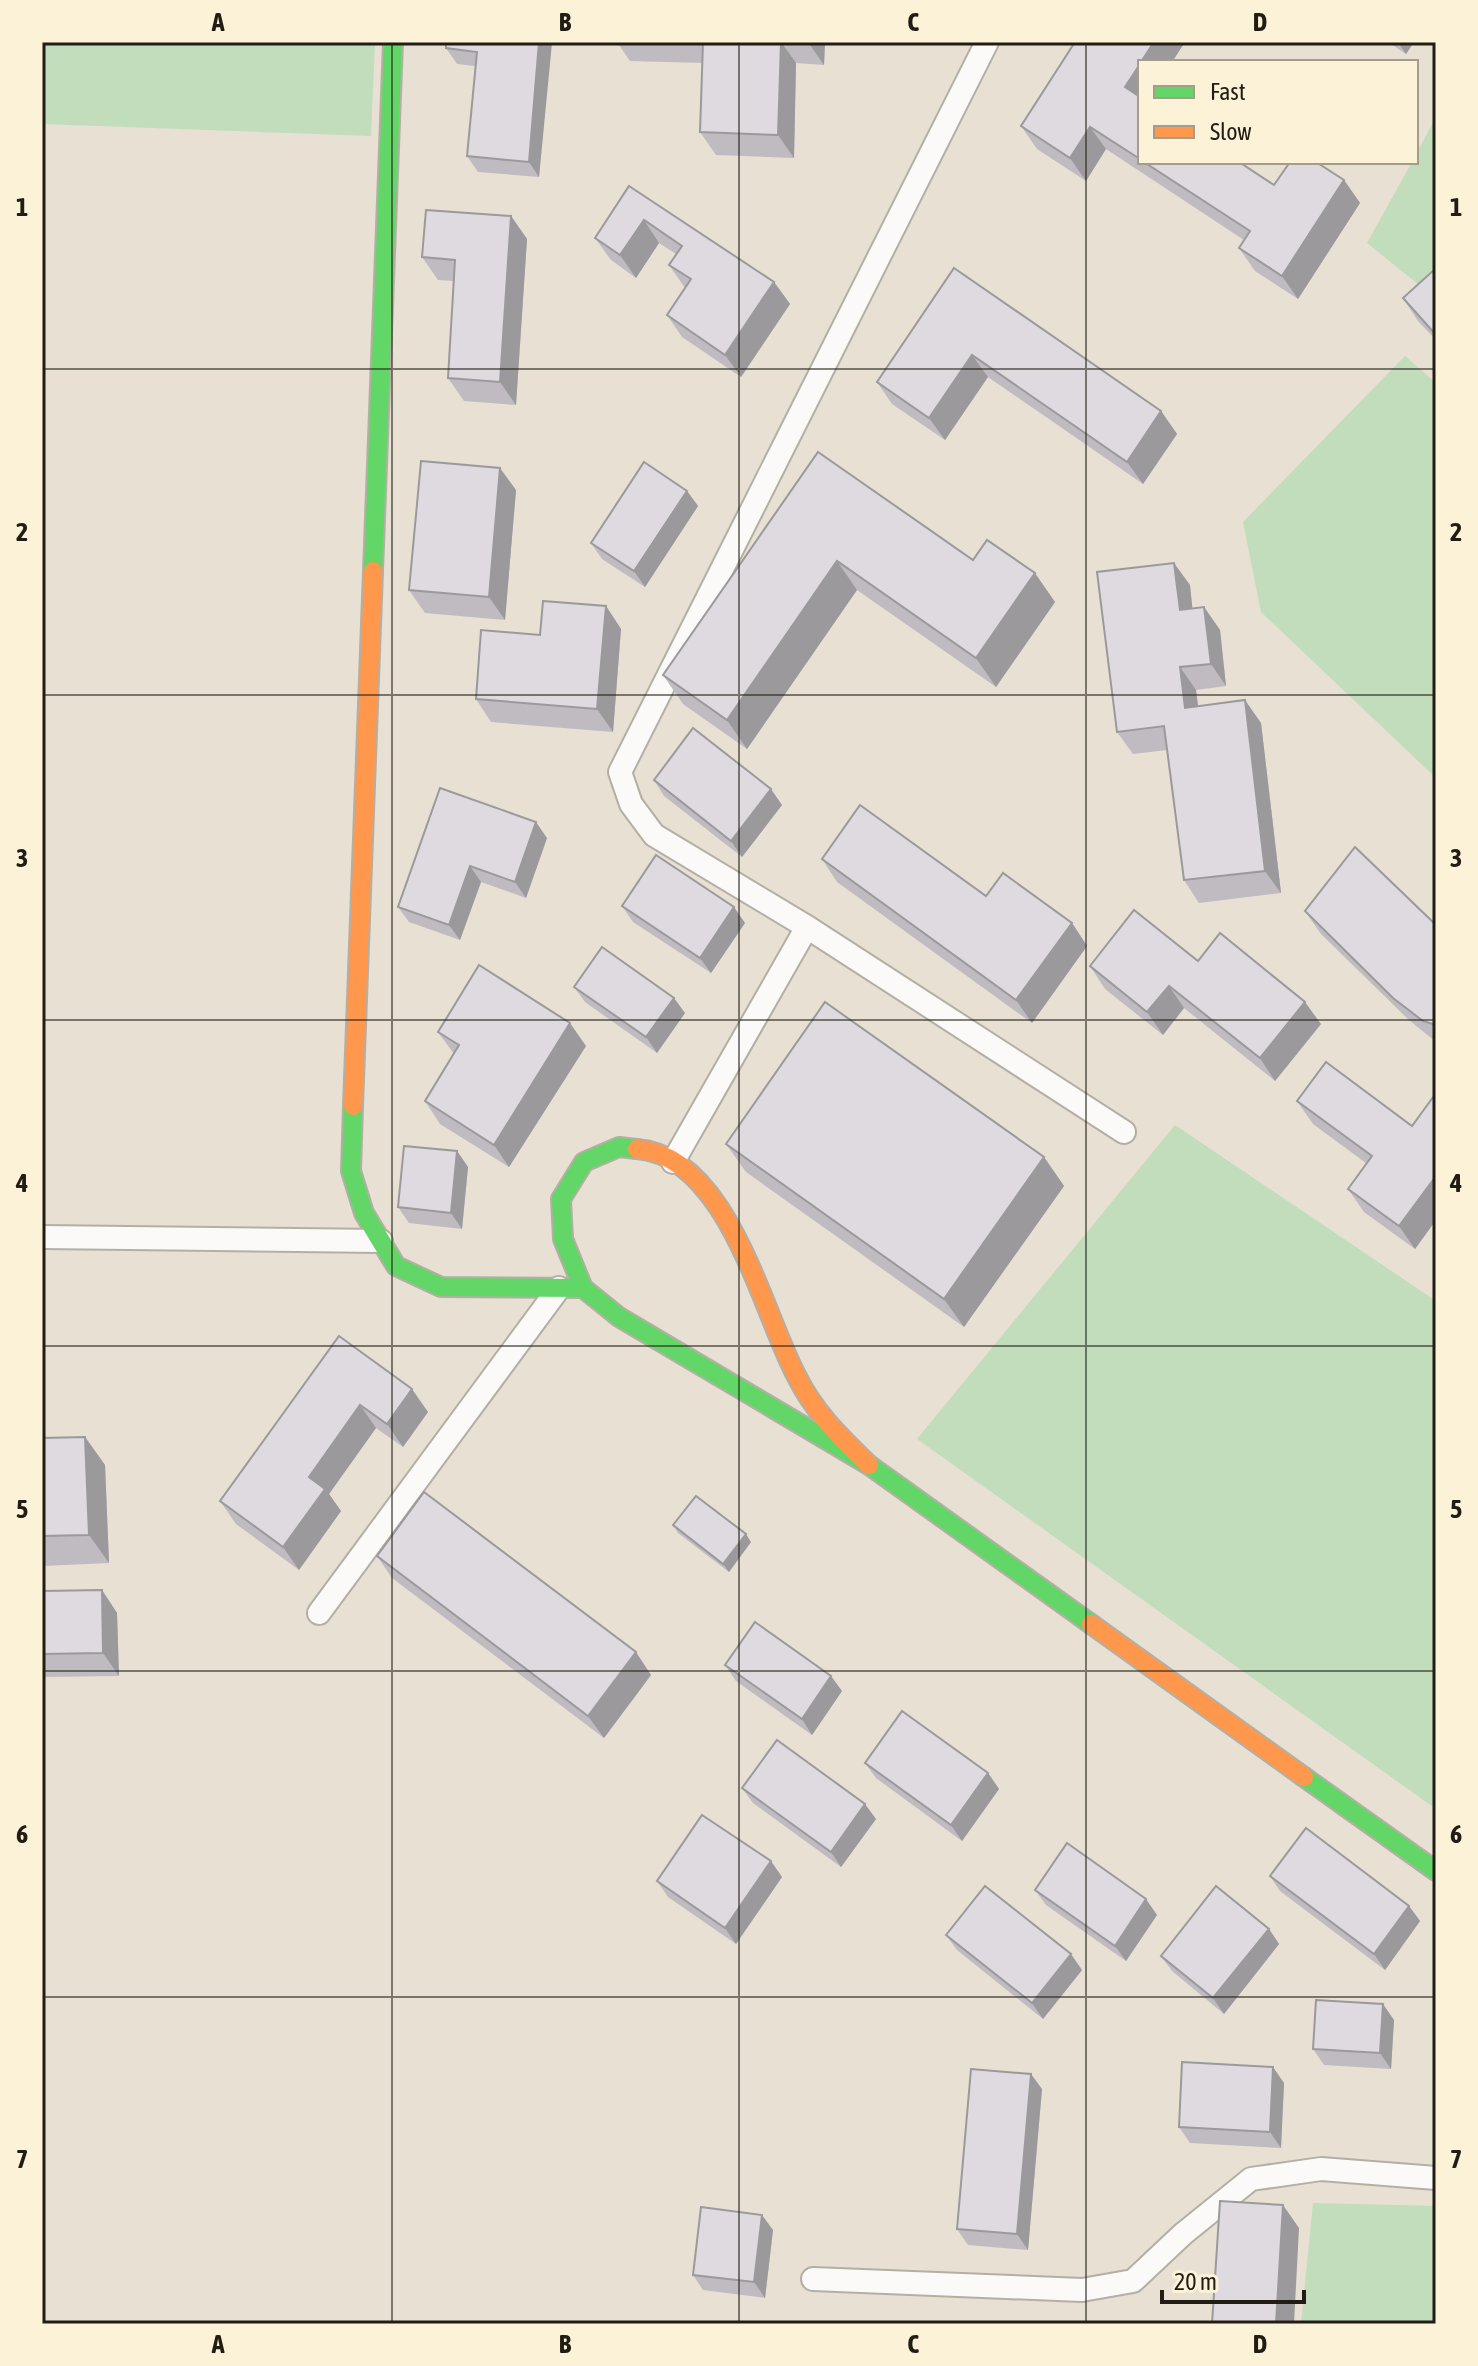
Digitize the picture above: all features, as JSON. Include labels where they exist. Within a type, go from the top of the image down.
[{"type":"street","points":[[393,42],[351,1171],[364,1213],[396,1266],[441,1287],[583,1288]]},
{"type":"street","points":[[869,1465],[828,1426],[796,1376],[732,1227],[697,1178],[654,1150],[619,1147],[584,1162],[561,1199],[563,1239],[583,1288],[619,1317],[869,1465],[1436,1871]]},
{"type":"lane","points":[[987,42],[620,772],[631,804],[654,835],[807,927],[1124,1132]]},
{"type":"lane","points":[[673,1162],[807,927]]},
{"type":"lane","points":[[42,1237],[381,1241]]},
{"type":"lane","points":[[319,1613],[559,1288]]},
{"type":"lane","points":[[813,2279],[1082,2290],[1133,2281],[1183,2234],[1251,2179],[1321,2169],[1436,2178]]},
{"type":"green space","points":[[42,42],[375,42],[371,136],[42,124]]},
{"type":"green space","points":[[1436,117],[1436,265],[1418,284],[1367,243],[1411,164],[1418,164],[1418,150]]},
{"type":"green space","points":[[1405,356],[1436,383],[1436,778],[1261,612],[1243,522]]},
{"type":"green space","points":[[1175,1125],[1436,1301],[1436,1809],[917,1439]]},
{"type":"green space","points":[[1313,2203],[1436,2206],[1436,2324],[1301,2324]]},
{"type":"building","points":[[446,42],[539,42],[529,162],[467,156],[477,52],[446,48]]},
{"type":"building","points":[[703,42],[781,42],[778,135],[700,132]]},
{"type":"building","points":[[1075,42],[1154,42],[1142,60],[1138,60],[1138,67],[1125,87],[1138,96],[1138,158],[1090,127],[1070,158],[1021,126]]},
{"type":"building","points":[[1147,164],[1242,164],[1274,185],[1289,164],[1319,164],[1344,180],[1282,276],[1239,248],[1250,231]]},
{"type":"building","points":[[629,186],[774,282],[725,355],[667,315],[691,279],[669,265],[682,246],[644,220],[620,255],[595,238]]},
{"type":"building","points":[[426,210],[511,216],[500,382],[448,378],[455,260],[422,257]]},
{"type":"building","points":[[954,268],[1161,411],[1127,462],[972,355],[929,418],[877,382]]},
{"type":"building","points":[[1436,268],[1436,335],[1403,298]]},
{"type":"building","points":[[818,452],[973,560],[987,540],[1035,573],[976,658],[837,561],[727,720],[663,675]]},
{"type":"building","points":[[421,461],[500,468],[489,597],[409,590]]},
{"type":"building","points":[[644,462],[687,491],[634,571],[591,543]]},
{"type":"building","points":[[1174,563],[1180,610],[1204,607],[1211,664],[1180,667],[1185,708],[1245,700],[1265,871],[1184,880],[1164,726],[1117,732],[1097,572]]},
{"type":"building","points":[[543,601],[606,606],[597,709],[476,699],[481,630],[540,635]]},
{"type":"building","points":[[693,728],[771,789],[731,841],[654,780]]},
{"type":"building","points":[[440,788],[536,822],[515,882],[470,866],[449,925],[398,907]]},
{"type":"building","points":[[860,805],[986,896],[1003,873],[1072,923],[1016,1000],[822,859]]},
{"type":"building","points":[[1355,847],[1436,925],[1436,1025],[1423,1021],[1393,998],[1305,911]]},
{"type":"building","points":[[656,855],[734,907],[700,958],[622,906]]},
{"type":"building","points":[[1134,910],[1198,961],[1220,933],[1305,1002],[1260,1058],[1169,986],[1147,1012],[1090,966]]},
{"type":"building","points":[[602,947],[674,998],[646,1037],[574,987]]},
{"type":"building","points":[[479,965],[570,1023],[494,1145],[425,1101],[459,1045],[438,1032]]},
{"type":"building","points":[[825,1002],[1044,1157],[944,1299],[726,1144]]},
{"type":"building","points":[[1326,1062],[1412,1126],[1436,1093],[1436,1176],[1399,1226],[1348,1189],[1372,1156],[1297,1101]]},
{"type":"building","points":[[404,1146],[457,1151],[451,1213],[398,1207]]},
{"type":"building","points":[[339,1336],[412,1389],[387,1424],[360,1405],[309,1477],[325,1489],[283,1547],[220,1501]]},
{"type":"building","points":[[85,1437],[89,1535],[42,1536],[42,1438]]},
{"type":"building","points":[[424,1492],[636,1652],[588,1716],[377,1556]]},
{"type":"building","points":[[696,1496],[746,1534],[723,1564],[673,1525]]},
{"type":"building","points":[[102,1590],[103,1653],[42,1654],[42,1591]]},
{"type":"building","points":[[755,1622],[831,1676],[802,1719],[725,1665]]},
{"type":"building","points":[[902,1711],[988,1773],[951,1825],[865,1763]]},
{"type":"building","points":[[777,1740],[865,1804],[831,1852],[742,1788]]},
{"type":"building","points":[[702,1815],[771,1861],[725,1928],[657,1881]]},
{"type":"building","points":[[1306,1828],[1409,1906],[1374,1954],[1270,1876]]},
{"type":"building","points":[[1067,1843],[1146,1899],[1115,1946],[1035,1890]]},
{"type":"building","points":[[985,1886],[1071,1954],[1032,2003],[946,1935]]},
{"type":"building","points":[[1216,1886],[1269,1929],[1213,1998],[1161,1956]]},
{"type":"building","points":[[1316,2000],[1383,2004],[1380,2053],[1313,2049]]},
{"type":"building","points":[[1182,2062],[1273,2067],[1270,2132],[1179,2127]]},
{"type":"building","points":[[971,2069],[1031,2074],[1017,2234],[957,2229]]},
{"type":"building","points":[[1220,2201],[1283,2205],[1276,2324],[1212,2324]]},
{"type":"building","points":[[701,2207],[762,2215],[754,2282],[693,2275]]},
{"type":"traffic: fast","points":[[373,571],[393,42]]},
{"type":"traffic: fast","points":[[353,1106],[351,1171],[364,1213],[396,1266],[441,1287],[583,1288]]},
{"type":"traffic: fast","points":[[637,1149],[619,1147],[584,1162],[561,1199],[563,1239],[583,1288],[619,1317],[869,1465],[1091,1624]]},
{"type":"traffic: fast","points":[[1304,1777],[1436,1871]]},
{"type":"traffic: slow","points":[[353,1106],[373,571]]},
{"type":"traffic: slow","points":[[637,1149],[668,1158],[695,1178],[718,1206],[754,1276],[803,1388],[828,1423],[869,1465]]},
{"type":"traffic: slow","points":[[1091,1624],[1304,1777]]}]
